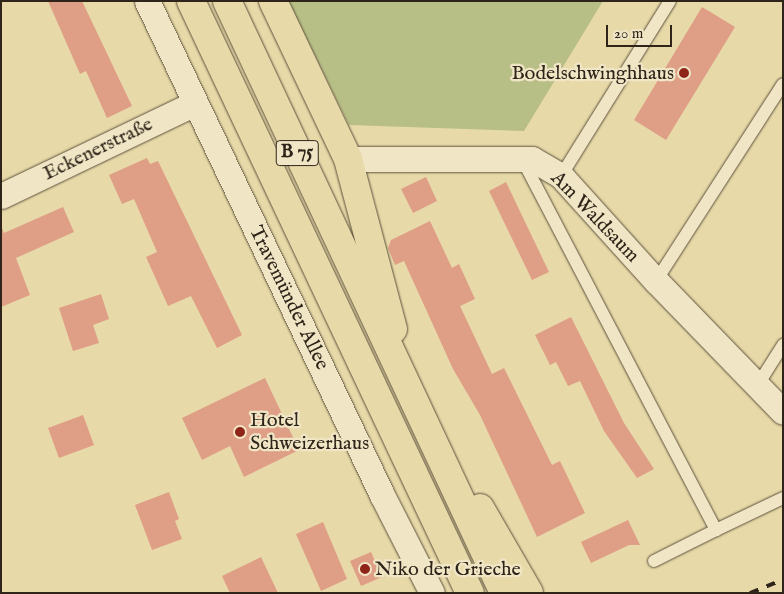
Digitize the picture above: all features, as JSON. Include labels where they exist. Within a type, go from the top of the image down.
[{"type":"highway","name":"Travemünder Allee","points":[[191,1],[470,593]]},
{"type":"highway","name":"B 75","points":[[227,1],[415,405],[507,551],[529,593]]},
{"type":"highway","points":[[273,1],[348,159],[415,405],[504,593]]},
{"type":"street","name":"Travemünder Allee","points":[[147,1],[382,495],[432,593]]},
{"type":"street","name":"Eckenerstraße","points":[[1,196],[195,103]]},
{"type":"street","name":"Am Waldsaum","points":[[348,159],[532,159],[561,176],[656,281],[783,412]]},
{"type":"lane","points":[[561,176],[670,1]]},
{"type":"lane","points":[[656,281],[783,84]]},
{"type":"lane","points":[[522,159],[716,530]]},
{"type":"lane","points":[[757,386],[783,345]]},
{"type":"lane","points":[[654,561],[783,498]]},
{"type":"green space","points":[[288,1],[603,1],[524,131],[349,125]]},
{"type":"building","points":[[48,1],[82,1],[132,106],[107,118],[86,71],[80,74]]},
{"type":"building","name":"Bodelschwinghhaus","points":[[702,7],[735,27],[666,140],[634,120]]},
{"type":"building","points":[[147,158],[150,164],[158,161],[242,335],[217,348],[191,296],[168,306],[146,257],[157,252],[134,199],[122,204],[109,175]]},
{"type":"building","points":[[426,177],[437,201],[413,213],[401,189]]},
{"type":"building","points":[[506,182],[549,272],[532,280],[489,191]]},
{"type":"building","points":[[63,207],[74,232],[16,258],[30,295],[1,307],[1,226],[4,233]]},
{"type":"building","points":[[430,221],[452,268],[459,264],[475,299],[460,306],[492,374],[504,368],[552,465],[560,461],[585,513],[537,537],[480,415],[453,369],[404,261],[395,265],[388,248],[391,240]]},
{"type":"building","points":[[101,294],[109,319],[93,325],[99,343],[73,351],[59,308]]},
{"type":"building","points":[[571,317],[624,423],[654,469],[637,478],[604,431],[580,381],[568,386],[556,362],[550,365],[535,335]]},
{"type":"building","name":"Hotel Schweizerhaus","points":[[265,378],[299,450],[244,477],[230,446],[202,460],[182,418]]},
{"type":"building","points":[[83,415],[94,445],[59,458],[48,428]]},
{"type":"building","points":[[169,492],[179,519],[175,521],[182,539],[152,550],[135,505]]},
{"type":"building","points":[[628,520],[640,545],[629,545],[591,563],[581,542]]},
{"type":"building","points":[[323,522],[347,579],[321,591],[296,534]]},
{"type":"building","points":[[371,552],[382,577],[361,586],[350,561]]},
{"type":"building","points":[[261,557],[278,593],[230,593],[222,576]]},
{"type":"railway","points":[[750,593],[783,580]]},
{"type":"place","name":"Bodelschwinghhaus","points":[[684,73]]},
{"type":"place","name":"Hotel Schweizerhaus","points":[[240,432]]},
{"type":"place","name":"Niko der Grieche","points":[[365,569]]}]
